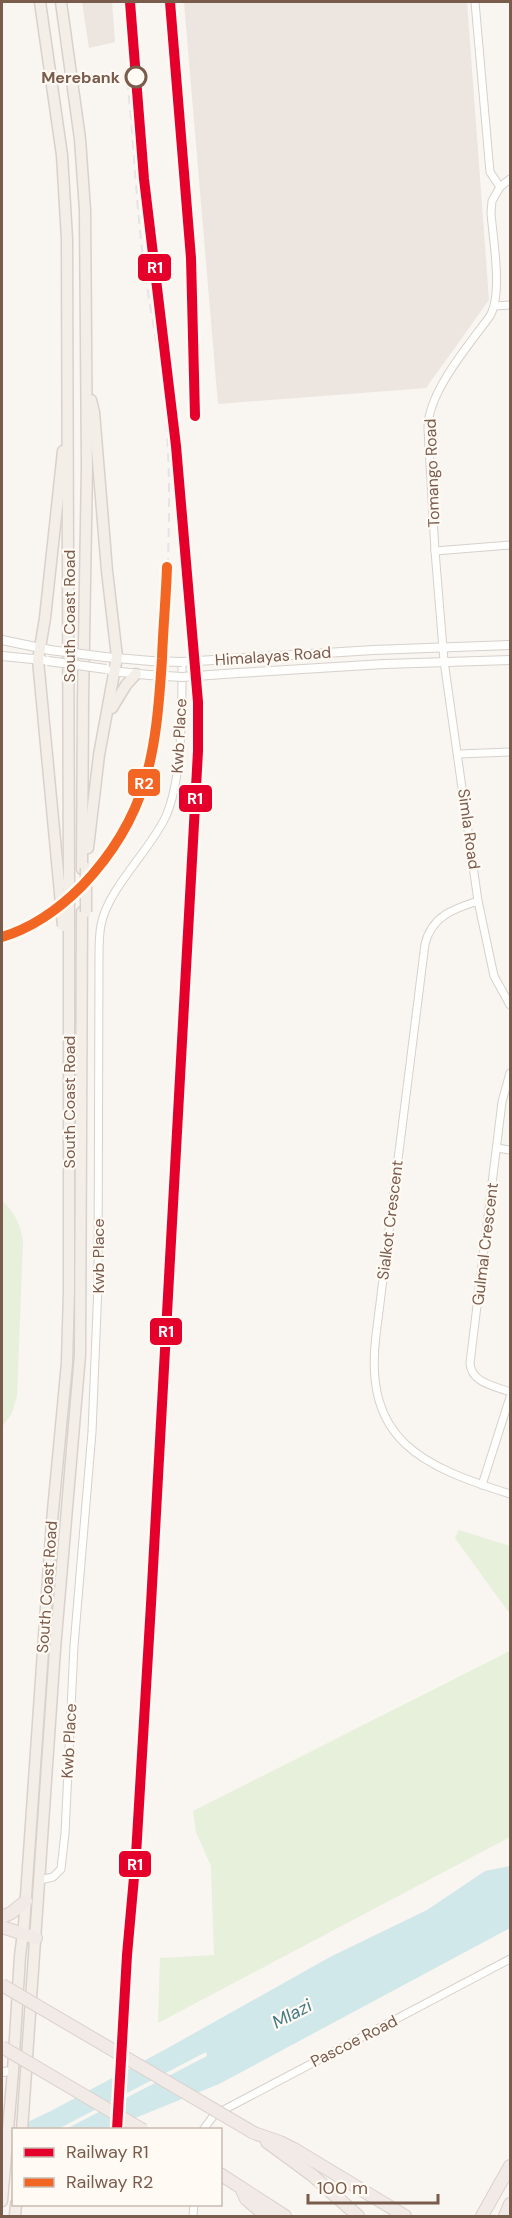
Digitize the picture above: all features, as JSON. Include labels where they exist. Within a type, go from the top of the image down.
[{"type":"highway","points":[[2,1917],[26,1901]]},
{"type":"highway","points":[[2,1927],[36,1938]]},
{"type":"highway","points":[[2,1985],[254,2133],[312,2175],[358,2217]]},
{"type":"highway","points":[[2,2047],[140,2128]]},
{"type":"highway","points":[[254,2133],[294,2149],[405,2217]]},
{"type":"highway","points":[[482,2217],[510,2166]]},
{"type":"highway","points":[[222,2176],[285,2217]]},
{"type":"highway","points":[[240,2186],[246,2199],[266,2217]]},
{"type":"highway","points":[[505,2217],[510,2204]]},
{"type":"main road","name":"South Coast Road","points":[[2,2201],[12,2088],[7,2071],[15,2018],[26,1901],[52,1521],[68,1354],[69,971],[64,949],[66,924],[64,891],[67,238],[63,165],[55,93],[40,2]]},
{"type":"main road","name":"South Coast Road","points":[[22,2128],[56,1639],[81,1345],[86,289],[83,165],[61,2]]},
{"type":"main road","points":[[48,57],[69,54]]},
{"type":"main road","points":[[67,291],[86,289]]},
{"type":"main road","points":[[84,869],[99,755],[107,717],[111,670],[117,657],[107,571],[94,412],[87,388]]},
{"type":"main road","points":[[64,891],[43,660],[45,618],[68,406]]},
{"type":"main road","points":[[107,717],[126,685],[136,674]]},
{"type":"street","points":[[475,2],[490,172],[500,187]]},
{"type":"street","points":[[510,179],[500,187],[492,201],[491,213],[497,292],[495,306],[510,305]]},
{"type":"street","name":"Tomango Road","points":[[443,647],[435,551],[429,413],[436,393],[495,306]]},
{"type":"street","points":[[435,551],[510,545]]},
{"type":"street","name":"Himalayas Road","points":[[2,640],[44,649],[105,657],[182,662],[510,645]]},
{"type":"street","name":"Simla Road","points":[[443,647],[478,901],[494,976],[510,1005]]},
{"type":"street","name":"Himalayas Road","points":[[2,656],[136,674],[182,677],[444,661],[510,660]]},
{"type":"street","name":"Kwb Place","points":[[40,1880],[53,1877],[61,1869],[65,1833],[74,1646],[87,1502],[96,1360],[101,925],[108,906],[165,817],[172,800],[177,772],[182,662]]},
{"type":"street","points":[[459,754],[510,752]]},
{"type":"street","name":"Sialkot Crescent","points":[[478,901],[454,909],[440,918],[429,933],[426,944],[378,1316],[373,1371],[376,1390],[384,1412],[400,1438],[413,1451],[433,1465],[510,1494]]},
{"type":"street","name":"Gulmal Crescent","points":[[510,1072],[502,1102],[470,1369],[478,1380],[510,1395]]},
{"type":"street","points":[[497,1148],[510,1150]]},
{"type":"street","points":[[482,1485],[510,1395]]},
{"type":"street","name":"Pascoe Road","points":[[204,2128],[214,2115],[510,1959]]},
{"type":"shaded area","points":[[82,2],[112,2],[115,42],[89,48]]},
{"type":"shaded area","points":[[184,2],[467,2],[489,300],[426,388],[218,404]]},
{"type":"green space","points":[[2,1201],[17,1220],[23,1242],[17,1396],[12,1413],[2,1427]]},
{"type":"green space","points":[[459,1530],[510,1546],[510,1614],[455,1538]]},
{"type":"green space","points":[[510,1651],[510,1837],[158,2023],[160,1958],[214,1955],[211,1866],[196,1832],[193,1811]]},
{"type":"water","name":"Mlazi","points":[[510,1866],[510,1928],[219,2084],[110,2128],[68,2128],[207,2056],[206,2052],[60,2128],[15,2128],[166,2049],[330,1957],[427,1910],[485,1871]]},
{"type":"water","points":[[12,2129],[12,2154],[2,2159],[2,2134]]},
{"type":"railway","points":[[2,937],[35,923],[55,909],[82,885],[107,857],[125,829],[138,801],[148,773],[154,744],[167,584],[169,524],[167,434],[163,388],[142,249],[128,88]]},
{"type":"rail line","name":"R1","points":[[117,2128],[151,1604],[198,751],[198,702],[176,446],[144,179],[130,2]]},
{"type":"rail line","name":"R1","points":[[170,2],[191,258],[195,416]]},
{"type":"rail line","name":"R2","points":[[2,937],[45,916],[82,886],[122,834],[135,808],[145,781],[156,724],[160,693],[167,567]]},
{"type":"place","name":"Merebank","points":[[136,77]]}]
